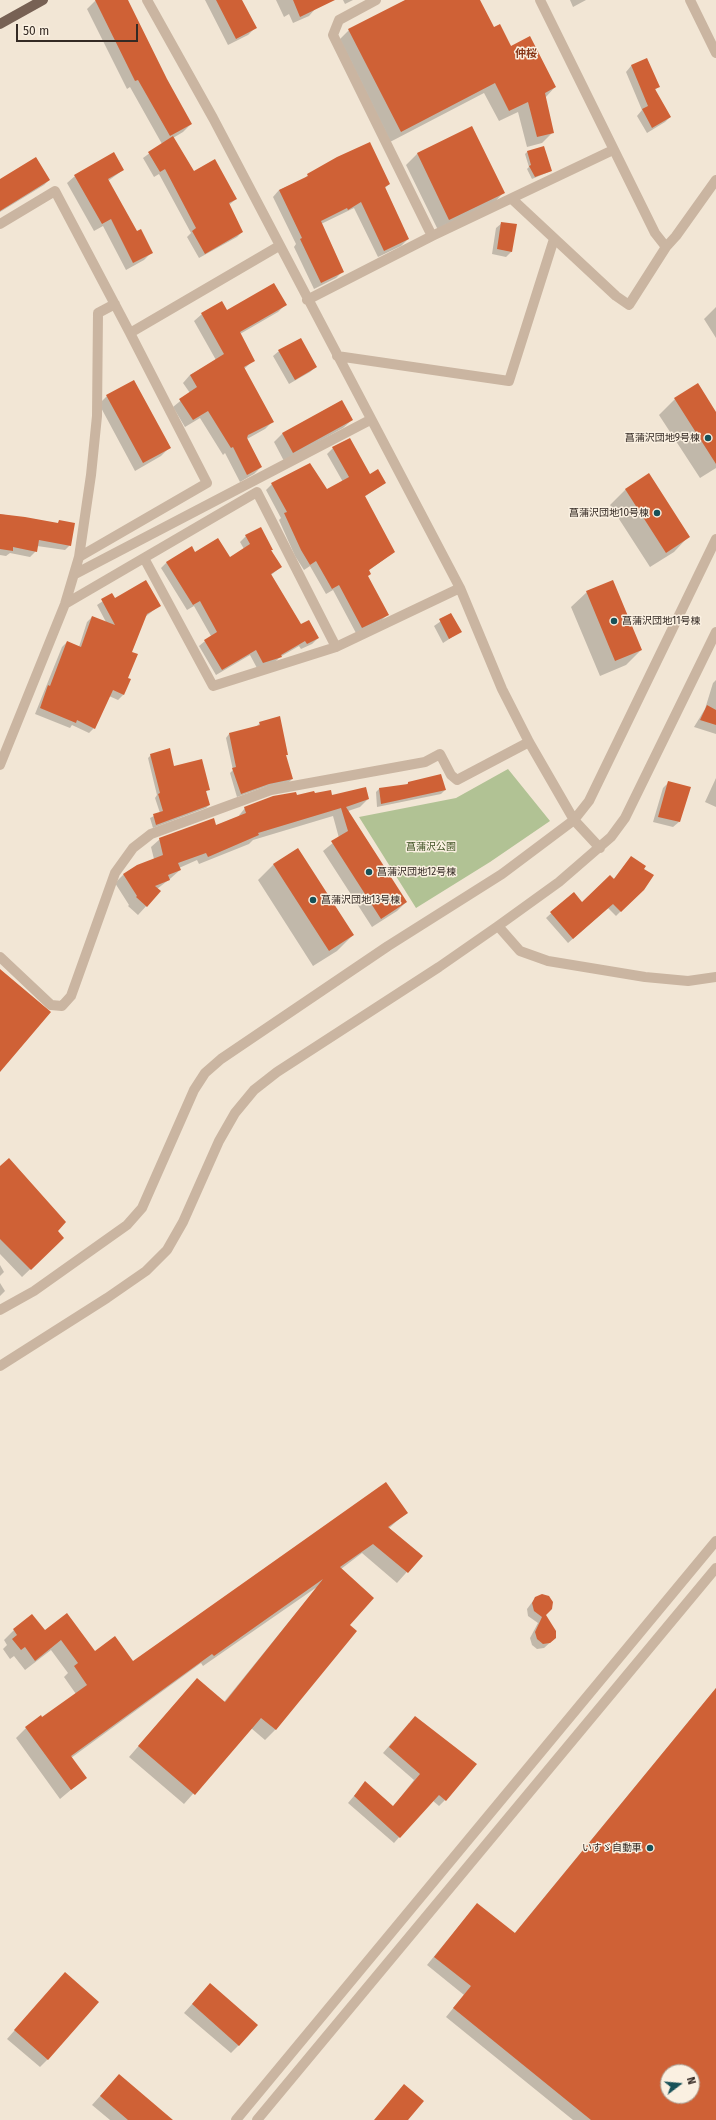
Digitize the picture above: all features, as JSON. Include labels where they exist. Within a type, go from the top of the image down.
[{"type":"main road","points":[[0,24],[43,0]]},
{"type":"street","points":[[147,0],[213,118],[370,420],[460,588],[502,689],[529,742],[574,820],[600,848]]},
{"type":"street","points":[[376,0],[339,20],[333,35],[432,236]]},
{"type":"street","points":[[540,0],[655,233],[666,247]]},
{"type":"street","points":[[690,0],[716,53]]},
{"type":"street","points":[[307,300],[432,236],[613,150]]},
{"type":"street","points":[[512,198],[554,239],[629,305],[666,247],[676,236],[716,180]]},
{"type":"street","points":[[0,224],[55,191],[130,332],[207,483],[79,557]]},
{"type":"street","points":[[337,356],[509,381],[554,239]]},
{"type":"street","points":[[130,332],[279,246]]},
{"type":"street","points":[[0,765],[65,604],[75,574],[79,557],[91,476],[97,416],[98,313],[115,304]]},
{"type":"street","points":[[75,574],[370,420]]},
{"type":"street","points":[[65,604],[257,492],[336,647]]},
{"type":"street","points":[[0,1310],[34,1291],[127,1225],[142,1208],[194,1090],[205,1073],[221,1059],[388,946],[502,874],[574,820],[589,801],[716,539]]},
{"type":"street","points":[[144,558],[213,686],[336,647],[460,588]]},
{"type":"street","points":[[0,1366],[140,1276],[167,1250],[184,1222],[219,1141],[235,1112],[254,1090],[277,1072],[439,967],[498,926],[559,882],[611,837],[625,818],[716,632]]},
{"type":"street","points":[[0,957],[51,1005],[62,1006],[71,996],[115,873],[133,848],[151,834],[271,790],[426,762],[440,754],[451,775],[457,780],[529,742]]},
{"type":"street","points":[[498,926],[520,951],[548,961],[645,977],[688,981],[716,977]]},
{"type":"street","points":[[236,2120],[716,1542]]},
{"type":"street","points":[[257,2120],[716,1568]]},
{"type":"green space","name":"菖蒲沢公園","points":[[508,769],[550,821],[490,862],[416,908],[359,817],[456,798]]},
{"type":"building","points":[[95,0],[128,0],[167,79],[192,124],[170,136],[138,80],[135,81]]},
{"type":"building","points":[[216,0],[242,0],[257,28],[236,39]]},
{"type":"building","points":[[293,0],[335,0],[300,17]]},
{"type":"building","points":[[405,0],[480,0],[494,27],[500,24],[511,46],[530,36],[556,87],[545,93],[554,133],[537,137],[528,102],[509,111],[495,83],[401,132],[348,29]]},
{"type":"building","points":[[647,58],[660,87],[655,89],[671,117],[652,128],[642,109],[648,106],[631,65]]},
{"type":"building","points":[[472,126],[505,193],[449,220],[417,153]]},
{"type":"building","points":[[173,136],[194,171],[215,159],[237,199],[229,203],[243,232],[205,254],[192,231],[196,228],[165,169],[160,172],[148,152]]},
{"type":"building","points":[[370,142],[390,184],[385,187],[409,239],[384,251],[361,202],[348,210],[347,208],[321,221],[344,272],[321,283],[300,239],[302,238],[279,190],[308,176],[307,174],[337,157]]},
{"type":"building","points":[[544,146],[552,171],[535,177],[529,166],[531,165],[527,151]]},
{"type":"building","points":[[114,152],[124,170],[108,179],[137,231],[141,229],[153,253],[133,263],[111,219],[102,224],[74,175]]},
{"type":"building","points":[[36,157],[50,180],[0,211],[0,179]]},
{"type":"building","points":[[501,222],[517,224],[512,252],[497,249]]},
{"type":"building","points":[[274,283],[287,305],[240,332],[255,361],[244,367],[274,422],[248,435],[247,438],[262,467],[247,475],[233,447],[231,448],[208,411],[193,420],[179,399],[197,387],[190,375],[224,354],[201,313],[222,301],[227,310]]},
{"type":"building","points":[[301,338],[317,367],[295,380],[278,350]]},
{"type":"building","points":[[134,380],[171,448],[143,463],[106,395]]},
{"type":"building","name":"菖蒲沢団地9号棟","points":[[698,383],[716,412],[716,464],[674,398]]},
{"type":"building","points":[[342,400],[353,420],[293,453],[282,433]]},
{"type":"building","points":[[350,438],[370,474],[378,469],[386,483],[365,496],[395,552],[369,570],[371,574],[368,576],[389,615],[362,628],[339,585],[332,589],[316,561],[310,565],[301,550],[284,513],[287,512],[271,483],[310,463],[327,489],[349,477],[332,447]]},
{"type":"building","name":"菖蒲沢団地10号棟","points":[[649,473],[690,537],[666,553],[625,489]]},
{"type":"building","points":[[0,514],[58,523],[59,520],[75,523],[71,546],[39,540],[37,552],[13,547],[13,551],[0,549]]},
{"type":"building","points":[[261,527],[273,550],[271,550],[282,567],[271,574],[301,624],[309,620],[319,638],[307,644],[305,641],[281,655],[282,657],[263,663],[256,650],[222,670],[204,640],[217,632],[200,601],[193,605],[166,562],[192,546],[195,552],[218,538],[230,557],[250,544],[245,535]]},
{"type":"building","points":[[146,580],[161,606],[147,614],[132,652],[138,654],[128,678],[131,679],[124,695],[113,690],[95,729],[77,720],[76,723],[40,708],[67,641],[81,647],[92,616],[115,625],[101,599],[112,593],[115,598]]},
{"type":"building","name":"菖蒲沢団地11号棟","points":[[613,580],[642,650],[615,661],[586,591]]},
{"type":"building","points":[[451,613],[462,632],[449,639],[439,619]]},
{"type":"building","points":[[707,705],[716,710],[716,725],[700,720]]},
{"type":"building","points":[[280,716],[288,755],[286,755],[293,779],[269,784],[241,794],[232,768],[236,767],[229,733],[260,725],[259,722]]},
{"type":"building","points":[[170,748],[174,766],[202,759],[210,790],[206,791],[210,805],[156,825],[153,814],[163,811],[150,754]]},
{"type":"building","points":[[441,774],[446,790],[381,804],[379,788],[408,784],[408,782]]},
{"type":"building","points":[[668,781],[691,787],[680,822],[658,817]]},
{"type":"building","points":[[366,787],[369,799],[346,807],[407,902],[381,919],[331,841],[348,831],[341,808],[258,833],[259,835],[208,857],[206,853],[178,863],[181,870],[168,875],[170,880],[155,886],[161,891],[147,907],[136,897],[137,896],[123,874],[137,865],[163,855],[159,838],[214,818],[216,825],[246,813],[244,807],[273,796],[296,792],[297,795],[314,791],[315,793],[331,790],[332,795]]},
{"type":"building","name":"菖蒲沢団地13号棟","points":[[298,848],[354,935],[329,951],[273,864]]},
{"type":"building","points":[[631,856],[646,866],[644,869],[654,875],[644,890],[621,912],[613,904],[573,939],[550,912],[574,892],[582,902],[610,875],[614,879]]},
{"type":"building","points":[[0,969],[51,1012],[0,1072]]},
{"type":"building","points":[[9,1158],[66,1222],[58,1231],[64,1238],[31,1270],[0,1239],[0,1166]]},
{"type":"building","points":[[386,1482],[408,1513],[388,1527],[423,1556],[408,1573],[373,1544],[340,1567],[374,1598],[350,1625],[357,1631],[276,1730],[261,1718],[195,1795],[138,1746],[197,1678],[225,1702],[323,1579],[214,1656],[212,1654],[71,1756],[87,1778],[71,1790],[25,1727],[41,1715],[42,1717],[87,1685],[74,1666],[78,1663],[61,1640],[35,1661],[25,1647],[21,1650],[12,1639],[17,1635],[13,1629],[32,1614],[45,1630],[67,1613],[95,1651],[115,1636],[133,1661]]},
{"type":"building","points":[[542,1594],[549,1596],[553,1602],[552,1609],[546,1615],[556,1631],[556,1638],[550,1643],[543,1644],[537,1639],[535,1632],[542,1617],[534,1611],[532,1603],[535,1597]]},
{"type":"building","name":"いすゞ自動車","points":[[716,1688],[716,2120],[591,2120],[453,2008],[471,1986],[434,1957],[477,1903],[515,1933]]},
{"type":"building","points":[[415,1716],[477,1764],[446,1801],[439,1795],[400,1838],[354,1796],[365,1781],[393,1806],[420,1774],[389,1747]]},
{"type":"building","points":[[65,1972],[99,2002],[48,2060],[14,2030]]},
{"type":"building","points":[[210,1983],[258,2025],[239,2046],[192,2004]]},
{"type":"building","points":[[119,2074],[173,2120],[128,2120],[100,2096]]},
{"type":"building","points":[[404,2084],[424,2101],[408,2120],[374,2120]]},
{"type":"place","name":"菖蒲沢団地9号棟","points":[[708,438]]},
{"type":"place","name":"菖蒲沢団地10号棟","points":[[657,513]]},
{"type":"place","name":"菖蒲沢団地11号棟","points":[[614,621]]},
{"type":"place","name":"菖蒲沢団地12号棟","points":[[369,872]]},
{"type":"place","name":"菖蒲沢団地13号棟","points":[[313,900]]},
{"type":"place","name":"いすゞ自動車","points":[[650,1848]]},
{"type":"district","name":"仲桜","points":[[526,54]]}]
